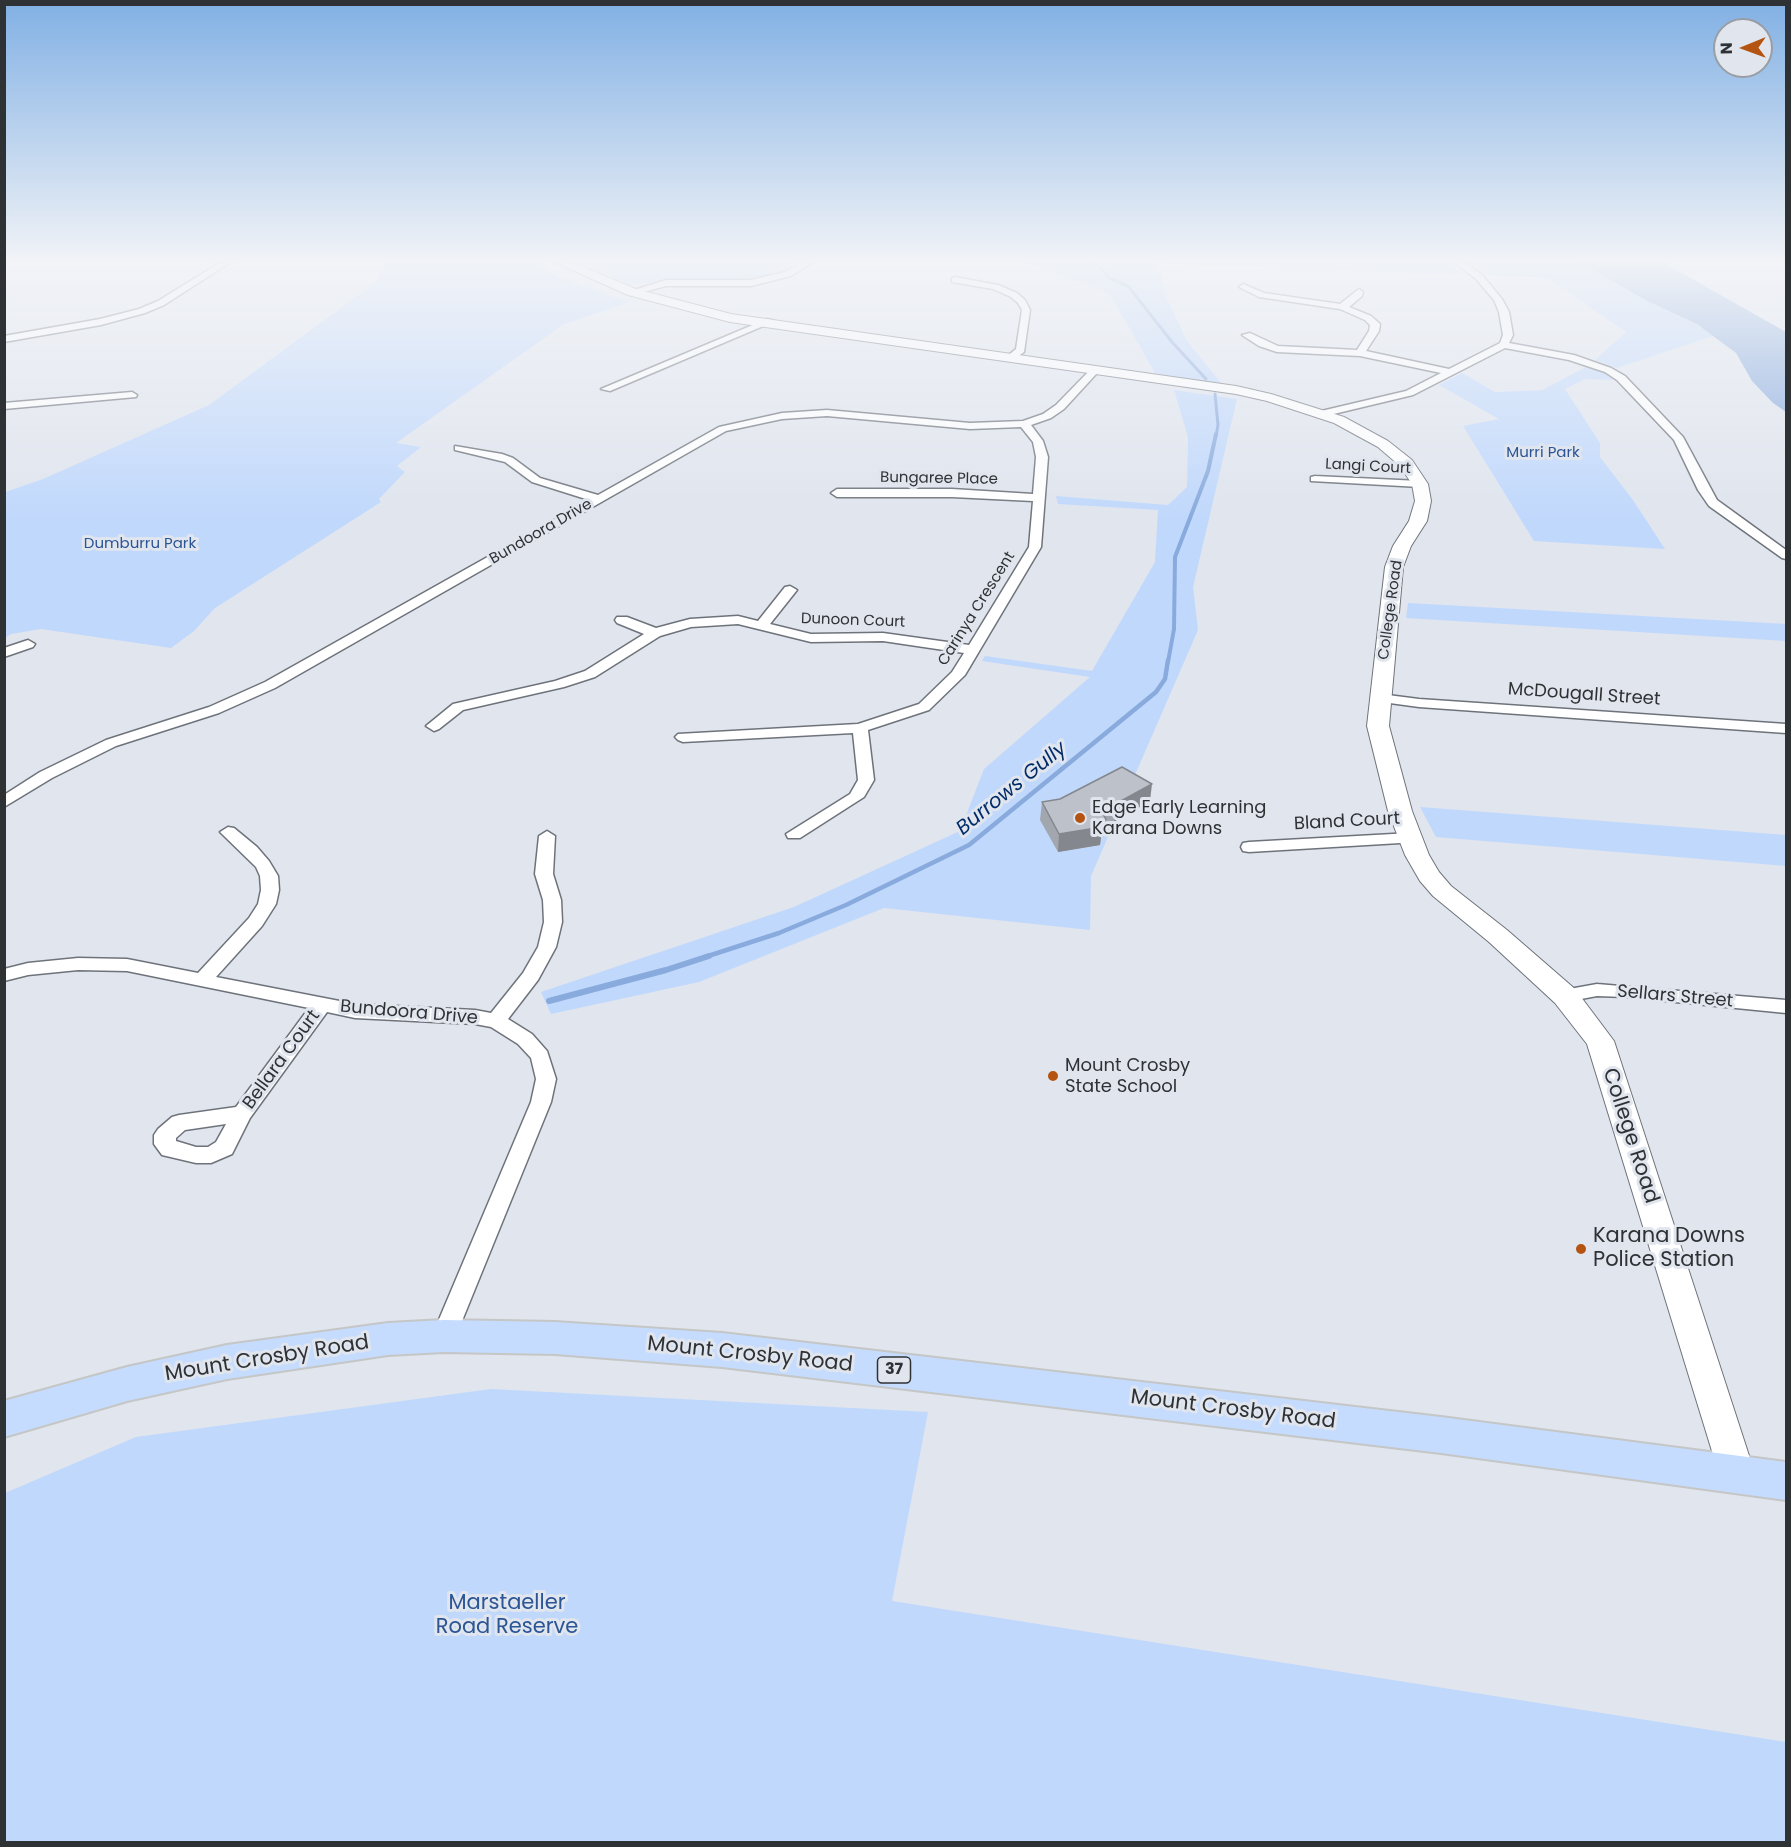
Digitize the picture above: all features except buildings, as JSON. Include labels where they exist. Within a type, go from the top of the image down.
[{"type":"main road","points":[[941,348],[1236,390],[1300,405],[1340,420],[1383,444],[1406,463],[1420,484]]},
{"type":"main road","name":"College Road","points":[[1420,484],[1423,501],[1418,521],[1402,546],[1395,567],[1378,726],[1400,811],[1417,855],[1429,876],[1447,896],[1498,936],[1565,996],[1600,1041],[1737,1474]]},
{"type":"main road","name":"Mount Crosby Road","points":[[4,1419],[127,1384],[227,1362],[388,1340],[444,1336],[555,1338],[722,1350],[1441,1434],[1786,1481]]},
{"type":"street","points":[[606,389],[706,348]]},
{"type":"street","points":[[1010,358],[1021,348]]},
{"type":"street","points":[[1280,348],[1360,353],[1451,372]]},
{"type":"street","points":[[1360,353],[1363,348]]},
{"type":"street","points":[[1321,414],[1409,393],[1498,348]]},
{"type":"street","points":[[1522,348],[1571,357],[1608,370],[1621,378],[1679,439],[1704,490],[1713,503],[1786,555]]},
{"type":"street","name":"Bundoora Drive","points":[[4,802],[45,775],[111,743],[214,710],[270,685],[723,429],[782,416],[845,413],[970,426],[1024,424],[1047,416],[1060,407],[1095,370]]},
{"type":"street","points":[[4,406],[132,395]]},
{"type":"street","name":"Carinya Crescent","points":[[683,737],[860,728],[924,707],[958,675],[1035,547],[1040,498],[1040,446],[1024,424]]},
{"type":"street","points":[[459,448],[509,460],[536,480],[599,499]]},
{"type":"street","name":"Langi Court","points":[[1315,479],[1420,484]]},
{"type":"street","name":"Bungaree Place","points":[[837,493],[952,493],[1040,498]]},
{"type":"street","points":[[762,626],[790,590]]},
{"type":"street","points":[[622,620],[655,633]]},
{"type":"street","name":"Dunoon Court","points":[[434,726],[458,707],[559,684],[590,674],[655,633],[681,625],[711,620],[738,620],[787,634],[811,638],[901,638],[972,650]]},
{"type":"street","points":[[4,653],[28,644]]},
{"type":"street","name":"McDougall Street","points":[[1380,698],[1419,703],[1786,729]]},
{"type":"street","points":[[794,834],[856,797],[866,780],[860,728]]},
{"type":"street","points":[[203,979],[256,922],[267,904],[270,890],[269,876],[263,865],[228,832]]},
{"type":"street","points":[[496,1021],[531,976],[547,947],[553,922],[552,900],[544,874],[547,836]]},
{"type":"street","name":"Bland Court","points":[[1249,847],[1411,838]]},
{"type":"street","name":"Bundoora Drive","points":[[4,975],[28,969],[78,964],[127,965],[355,1011],[475,1017],[496,1021],[525,1039],[540,1056],[546,1079],[541,1102],[444,1336]]},
{"type":"street","name":"Sellars Street","points":[[1565,996],[1597,990],[1625,991],[1786,1006]]},
{"type":"street","name":"Bellara Court","points":[[242,1114],[322,1005]]},
{"type":"green space","name":"Dumburru Park","points":[[286,348],[530,348],[396,443],[421,447],[397,466],[405,472],[379,499],[381,502],[215,608],[194,631],[171,648],[41,629],[11,634],[5,638],[5,492],[43,479],[209,405]]},
{"type":"green space","points":[[1141,348],[1193,348],[1222,384],[1155,373]]},
{"type":"green space","points":[[1608,348],[1676,348],[1617,368],[1595,360]]},
{"type":"green space","name":"Murri Park","points":[[1588,366],[1599,369],[1613,380],[1585,379],[1565,389],[1600,443],[1600,457],[1633,500],[1665,549],[1534,541],[1463,426],[1499,419],[1439,385],[1462,373],[1495,392],[1542,390]]},
{"type":"green space","points":[[1174,390],[1237,399],[1193,587],[1198,630],[1091,876],[1090,930],[884,908],[699,982],[551,1014],[541,992],[794,907],[960,831],[984,769],[1090,677],[982,661],[985,656],[1092,671],[1155,562],[1158,510],[1058,504],[1056,496],[1168,505],[1187,487],[1188,437]]},
{"type":"green space","points":[[1408,603],[1786,624],[1786,641],[1406,618]]},
{"type":"green space","points":[[1420,807],[1786,835],[1786,866],[1436,837]]},
{"type":"green space","name":"Marstaeller Road Reserve","points":[[491,1389],[928,1412],[892,1601],[1786,1742],[1786,1842],[5,1842],[5,1493],[136,1437]]},
{"type":"shaded area","points":[[1730,348],[1786,348],[1786,412],[1773,403],[1752,381],[1736,353]]},
{"type":"waterway","name":"Burrows Gully","points":[[1178,348],[1206,379]]},
{"type":"waterway","name":"Burrows Gully","points":[[1215,394],[1218,425],[1216,436]]},
{"type":"waterway","name":"Burrows Gully","points":[[1168,662],[1174,629],[1175,557],[1208,471],[1216,434]]},
{"type":"waterway","name":"Burrows Gully","points":[[705,957],[779,933],[846,905],[969,845],[1156,692],[1165,679],[1168,660]]},
{"type":"waterway","name":"Burrows Gully","points":[[549,1001],[666,970],[709,956]]},
{"type":"place","name":"Edge Early Learning Karana Downs","points":[[1080,818]]},
{"type":"place","name":"Mount Crosby State School","points":[[1053,1076]]},
{"type":"place","name":"Karana Downs Police Station","points":[[1581,1249]]}]
